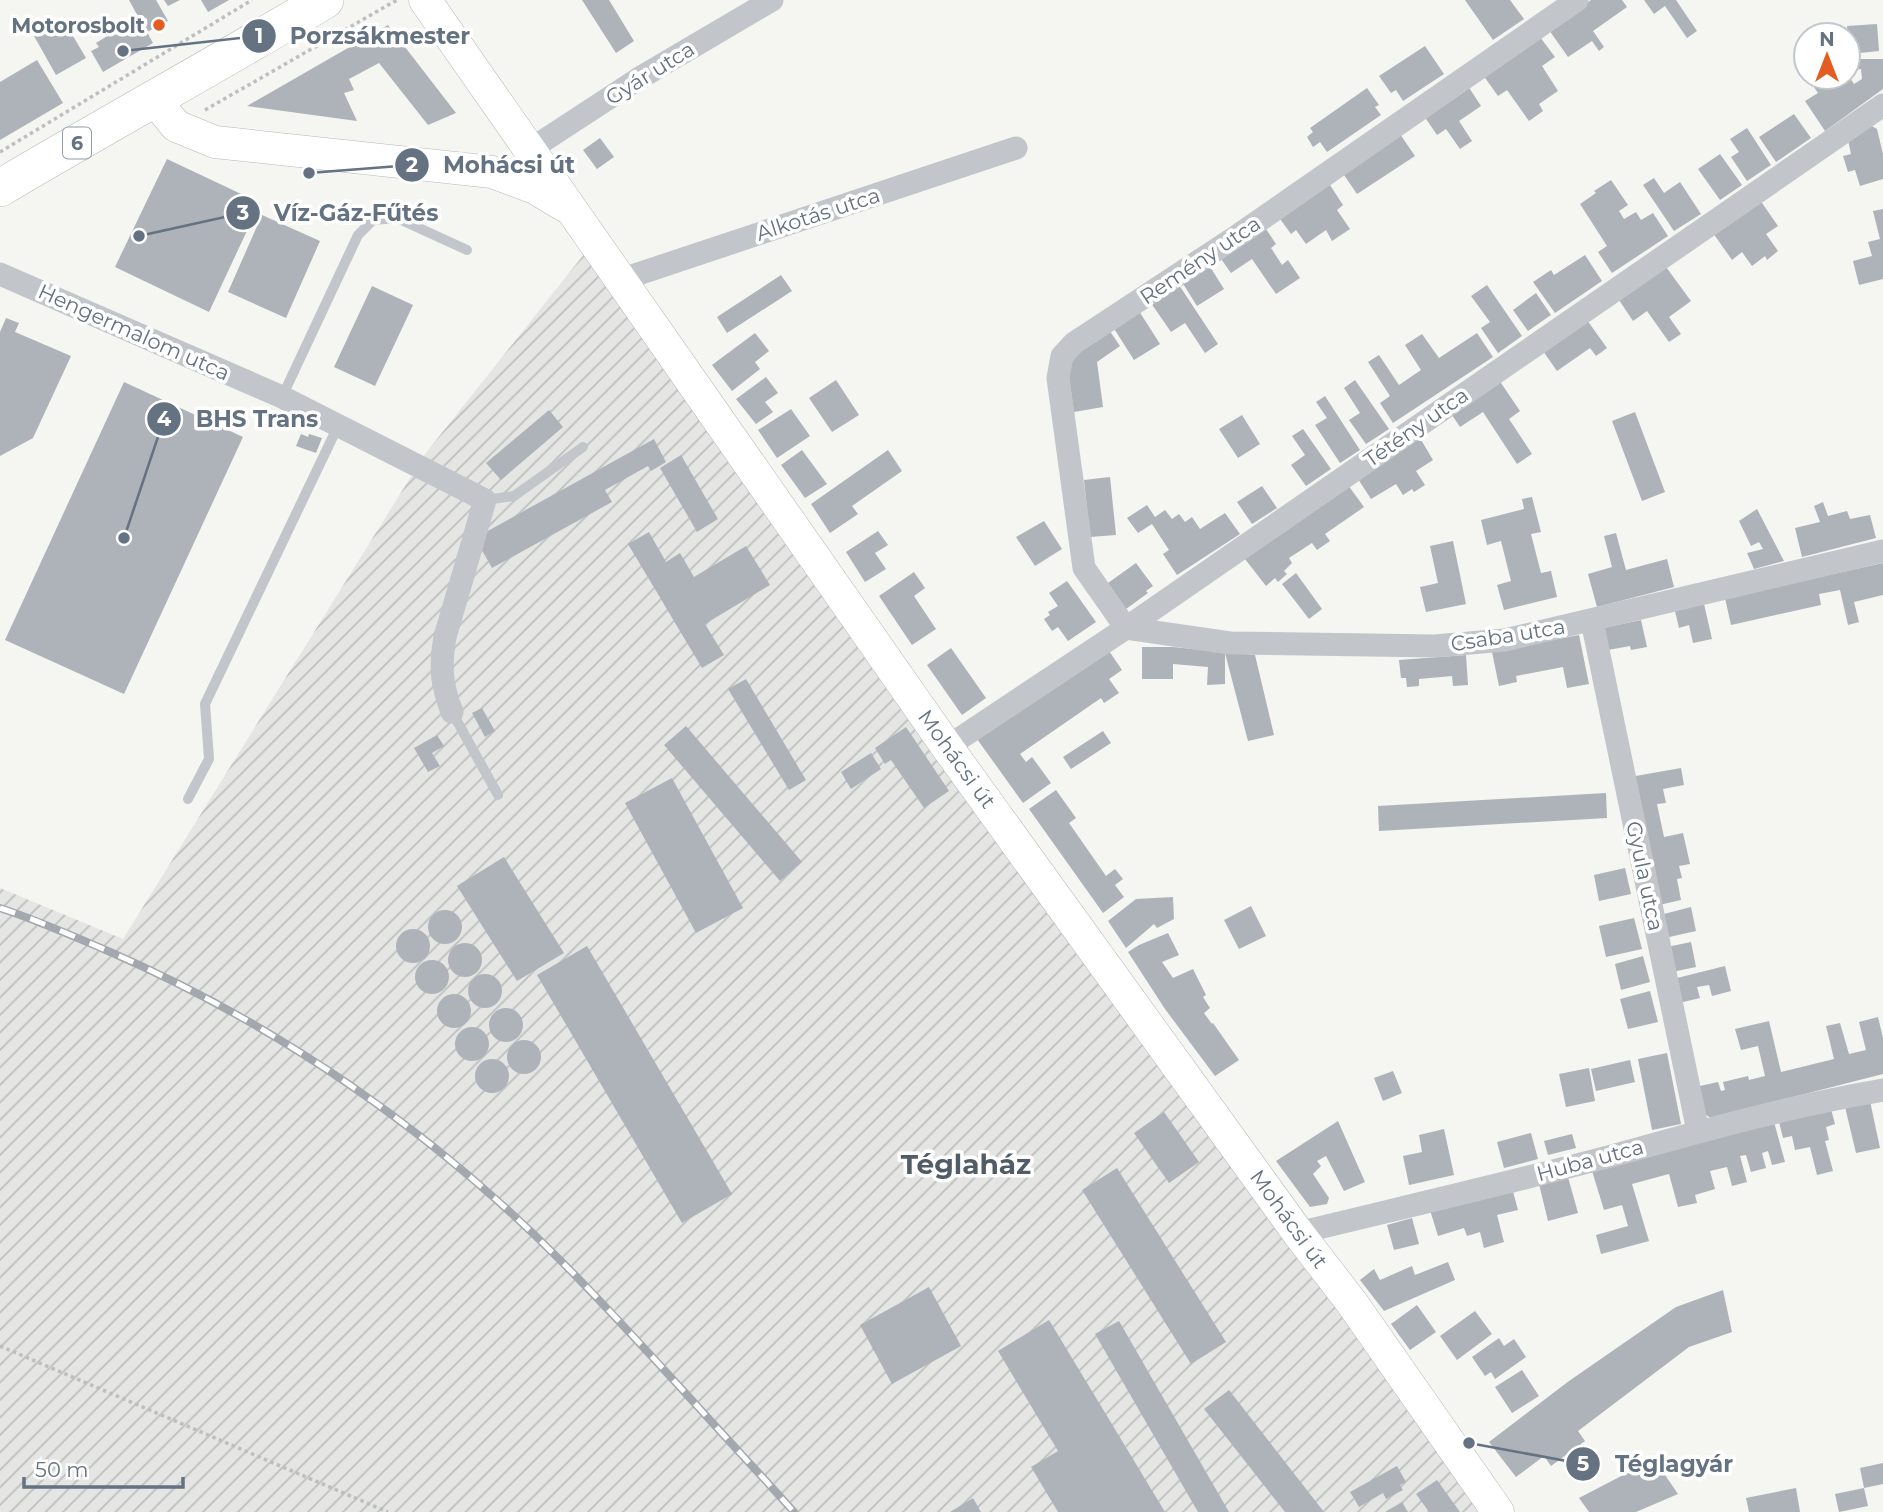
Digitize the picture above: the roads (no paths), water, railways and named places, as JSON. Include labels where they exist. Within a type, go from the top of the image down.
[{"type":"main road","name":"6","points":[[0,188],[325,0]]},
{"type":"main road","name":"Mohácsi út","points":[[425,0],[947,747],[1298,1233],[1352,1303],[1498,1512]]},
{"type":"main road","points":[[154,99],[176,126],[215,142],[492,172],[535,188],[569,209]]},
{"type":"main road","points":[[457,167],[483,159],[495,150],[505,136],[510,120]]},
{"type":"street","name":"Gyár utca","points":[[531,149],[638,79],[772,0]]},
{"type":"street","name":"Remény utca","points":[[1126,628],[1084,568],[1058,378],[1062,356],[1073,343],[1237,236],[1577,0]]},
{"type":"street","name":"Tétény utca","points":[[947,747],[1126,628],[1883,104]]},
{"type":"street","name":"Alkotás utca","points":[[620,280],[1016,148]]},
{"type":"street","name":"Hengermalom utca","points":[[0,274],[282,397],[485,500]]},
{"type":"street","points":[[452,712],[442,683],[445,637],[485,500]]},
{"type":"street","name":"Csaba utca","points":[[1126,628],[1230,643],[1435,646],[1505,640],[1883,551]]},
{"type":"street","name":"Gyula utca","points":[[1592,621],[1698,1131]]},
{"type":"street","name":"Huba utca","points":[[1298,1233],[1618,1154],[1698,1131],[1837,1098],[1883,1090]]},
{"type":"lane","points":[[282,397],[359,235],[373,220],[397,218],[467,250]]},
{"type":"lane","points":[[188,799],[209,759],[205,704],[339,424]]},
{"type":"lane","points":[[485,500],[514,495],[583,447]]},
{"type":"lane","points":[[452,712],[498,795]]},
{"type":"railway","points":[[0,908],[108,951],[231,1012],[349,1084],[405,1124],[459,1167],[560,1260],[794,1512]]},
{"type":"place","name":"Motorosbolt","points":[[159,25]]},
{"type":"place","name":"Porzsákmester","points":[[123,51]]},
{"type":"place","name":"Mohácsi út","points":[[309,173]]},
{"type":"place","name":"Víz-Gáz-Fűtés","points":[[139,236]]},
{"type":"place","name":"BHS Trans","points":[[124,538]]},
{"type":"place","name":"Téglagyár","points":[[1469,1443]]},
{"type":"district","name":"Téglaház","points":[[966,1164]]}]
